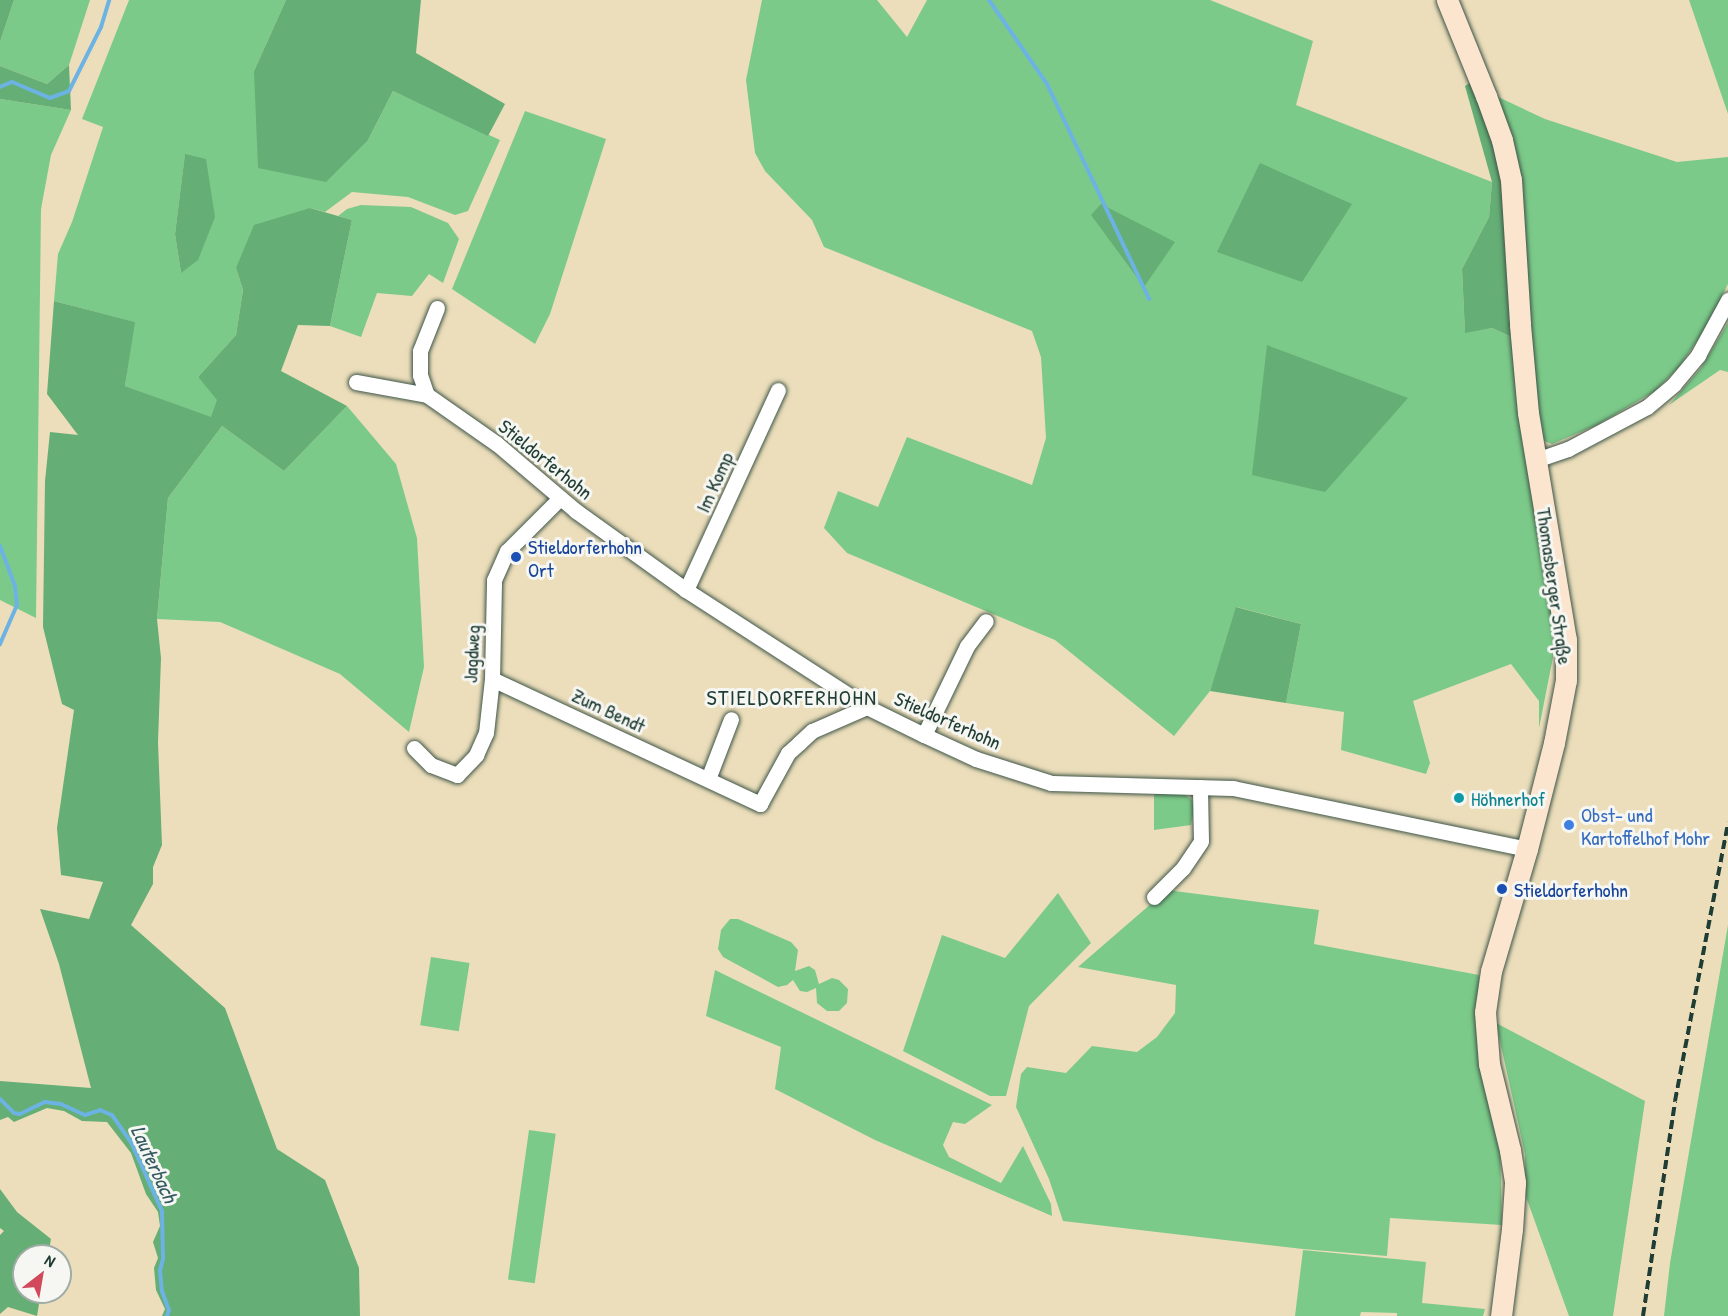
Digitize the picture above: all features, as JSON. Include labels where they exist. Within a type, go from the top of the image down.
[{"type":"main road","name":"Thomasberger Straße","points":[[1447,0],[1490,107],[1511,180],[1520,325],[1536,460],[1566,639],[1566,680],[1527,849],[1491,970],[1485,1011],[1489,1064],[1510,1150],[1515,1183],[1512,1229],[1501,1316]]},
{"type":"street","points":[[1536,460],[1568,449],[1647,407],[1674,384],[1698,355],[1728,300]]},
{"type":"street","points":[[428,394],[420,375],[420,351],[437,308]]},
{"type":"street","points":[[356,382],[428,394]]},
{"type":"street","name":"Im Komp","points":[[687,590],[778,390]]},
{"type":"street","name":"Stieldorferhohn","points":[[428,394],[497,444],[560,498],[687,590],[867,706],[976,759],[1051,783],[1142,788],[1200,786],[1233,788],[1527,849]]},
{"type":"street","name":"Jagdweg","points":[[414,748],[431,765],[457,775],[476,755],[486,733],[492,678],[494,580],[507,551],[560,498]]},
{"type":"street","points":[[924,735],[967,646],[986,621]]},
{"type":"street","name":"Zum Bendt","points":[[492,678],[760,804],[788,753],[812,731],[867,706]]},
{"type":"street","points":[[708,779],[731,719]]},
{"type":"street","points":[[1154,897],[1183,868],[1201,841],[1200,786]]},
{"type":"green space","points":[[0,0],[14,0],[0,42]]},
{"type":"green space","points":[[14,0],[90,0],[69,65],[47,84],[0,66],[0,42]]},
{"type":"green space","points":[[129,0],[286,0],[254,71],[368,140],[393,91],[500,140],[468,211],[455,215],[408,197],[352,192],[325,212],[310,208],[236,268],[243,290],[236,335],[198,377],[218,400],[211,418],[125,386],[134,322],[54,301],[58,254],[72,222],[103,127],[82,119]],"holes":[[[185,155],[195,157],[181,273],[175,234]]]},
{"type":"green space","points":[[286,0],[421,0],[416,53],[505,104],[488,136],[393,91],[368,140],[326,182],[258,168],[254,71]]},
{"type":"green space","points":[[762,0],[877,0],[907,37],[927,0],[1210,0],[1313,41],[1296,105],[1492,182],[1489,217],[1462,269],[1465,332],[1492,328],[1514,338],[1557,637],[1539,728],[1539,701],[1511,664],[1413,701],[1430,763],[1426,774],[1341,750],[1344,712],[1286,703],[1301,624],[1237,607],[1210,691],[1174,736],[1055,640],[847,553],[824,528],[838,491],[878,507],[907,437],[1032,485],[1046,438],[1041,357],[1032,331],[824,247],[812,220],[765,171],[755,153],[746,80]]},
{"type":"green space","points":[[1689,0],[1728,0],[1728,114]]},
{"type":"green space","points":[[69,65],[71,110],[0,99],[0,66],[47,84]]},
{"type":"green space","points":[[1473,81],[1499,157],[1514,338],[1492,328],[1465,333],[1462,269],[1489,217],[1492,182],[1465,86]]},
{"type":"green space","points":[[1496,96],[1545,119],[1677,162],[1728,157],[1728,284],[1704,331],[1679,367],[1655,391],[1597,425],[1552,444],[1539,439]]},
{"type":"green space","points":[[0,99],[71,110],[51,155],[41,209],[36,618],[0,600]]},
{"type":"green space","points":[[525,111],[606,139],[550,314],[535,344],[452,289]]},
{"type":"green space","points":[[185,154],[206,159],[215,217],[198,260],[181,273],[175,234]]},
{"type":"green space","points":[[1260,163],[1352,204],[1302,282],[1217,252]]},
{"type":"green space","points":[[1101,204],[1175,242],[1144,287],[1091,215]]},
{"type":"green space","points":[[361,205],[411,207],[448,223],[459,239],[443,283],[429,274],[412,296],[377,293],[361,337],[330,326],[352,220],[338,216],[347,209]]},
{"type":"green space","points":[[310,208],[352,220],[330,326],[298,325],[281,371],[347,406],[284,471],[222,426],[168,498],[157,619],[161,658],[158,742],[162,845],[153,867],[153,884],[131,925],[225,1008],[277,1149],[325,1180],[359,1268],[360,1316],[162,1316],[165,1309],[156,1290],[154,1268],[158,1258],[153,1242],[160,1226],[158,1212],[146,1194],[131,1153],[107,1122],[82,1121],[64,1111],[47,1108],[14,1122],[8,1117],[0,1120],[0,1081],[91,1088],[59,964],[40,909],[89,919],[103,882],[61,875],[57,828],[74,710],[62,704],[43,627],[45,481],[50,432],[78,435],[47,394],[54,301],[135,322],[125,386],[211,417],[217,400],[198,377],[236,335],[243,290],[236,268],[254,225]]},
{"type":"green space","points":[[1728,323],[1728,372],[1720,370],[1669,405],[1701,368]]},
{"type":"green space","points":[[1267,345],[1408,398],[1325,492],[1252,475]]},
{"type":"green space","points":[[347,406],[396,464],[417,538],[424,667],[409,732],[340,674],[220,622],[157,619],[168,498],[222,426],[284,471]]},
{"type":"green space","points":[[1236,607],[1301,624],[1286,703],[1210,691]]},
{"type":"green space","points":[[1154,794],[1184,794],[1192,800],[1194,809],[1191,825],[1154,830]]},
{"type":"green space","points":[[1167,890],[1319,910],[1314,944],[1479,975],[1479,1060],[1500,1145],[1502,1225],[1390,1218],[1387,1256],[1303,1249],[1063,1221],[1049,1179],[1016,1107],[1021,1074],[1027,1067],[1066,1073],[1092,1046],[1137,1052],[1157,1037],[1175,1013],[1176,985],[1078,967]]},
{"type":"green space","points":[[1058,893],[1091,943],[1029,1006],[1006,1096],[990,1096],[903,1051],[942,935],[1005,958]]},
{"type":"green space","points":[[730,919],[738,919],[791,942],[798,950],[795,971],[809,966],[815,970],[819,984],[832,978],[839,980],[848,989],[847,1003],[839,1011],[827,1011],[817,1003],[816,988],[807,992],[800,991],[793,980],[787,985],[778,987],[723,957],[718,949],[721,930]]},
{"type":"green space","points":[[1728,925],[1728,1316],[1664,1316],[1670,1263]]},
{"type":"green space","points":[[431,957],[470,963],[459,1031],[420,1025]]},
{"type":"green space","points":[[715,970],[992,1105],[965,1124],[953,1122],[943,1145],[949,1157],[1001,1183],[1023,1146],[1051,1204],[1052,1216],[875,1140],[775,1089],[781,1047],[706,1016]]},
{"type":"green space","points":[[1496,1023],[1645,1101],[1613,1316],[1569,1316],[1525,1194],[1525,1154]]},
{"type":"green space","points":[[529,1130],[556,1134],[535,1283],[508,1280]]},
{"type":"green space","points":[[0,1189],[17,1212],[51,1239],[50,1244],[12,1244],[12,1304],[39,1304],[37,1316],[8,1307],[0,1314],[0,1235],[4,1231],[0,1228]]},
{"type":"green space","points":[[1303,1250],[1426,1262],[1422,1303],[1485,1309],[1483,1316],[1397,1316],[1397,1313],[1361,1312],[1360,1316],[1295,1316]]},
{"type":"waterway","name":"Lauterbach","points":[[0,87],[12,82],[50,98],[69,91],[101,27],[109,0]]},
{"type":"waterway","points":[[989,0],[1047,84],[1149,299]]},
{"type":"waterway","name":"Lauterbach","points":[[0,546],[15,586],[17,605],[0,644]]},
{"type":"waterway","name":"Lauterbach","points":[[0,1099],[14,1113],[20,1114],[45,1102],[61,1104],[85,1115],[100,1110],[112,1115],[131,1142],[162,1211],[163,1259],[160,1270],[162,1291],[169,1310],[167,1316]]},
{"type":"railway","points":[[1643,1316],[1675,1101],[1728,822]]},
{"type":"place","name":"Stieldorferhohn Ort","points":[[516,557]]},
{"type":"place","name":"Höhnerhof","points":[[1459,798]]},
{"type":"place","name":"Obst- und Kartoffelhof Mohr","points":[[1569,825]]},
{"type":"place","name":"Stieldorferhohn","points":[[1502,889]]},
{"type":"district","name":"STIELDORFERHOHN","points":[[792,698]]}]
